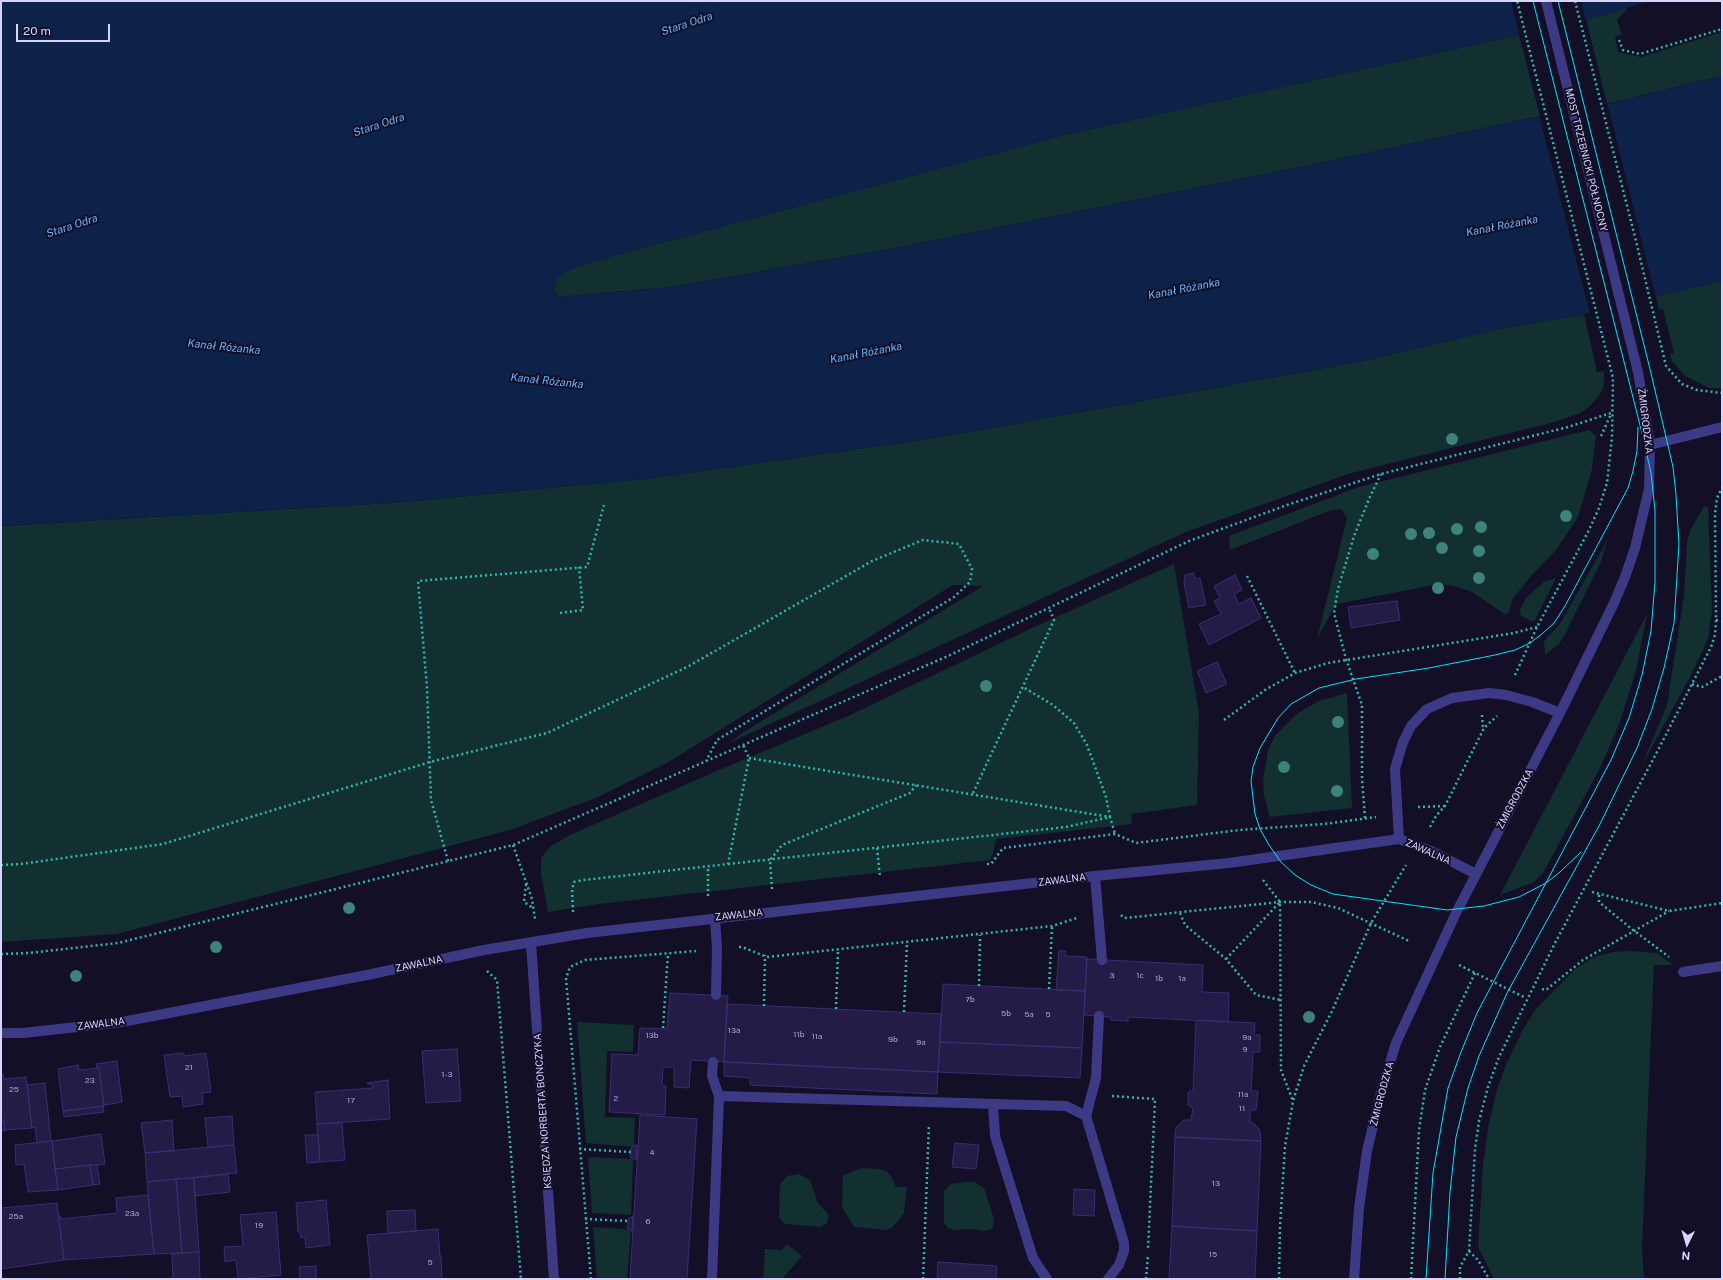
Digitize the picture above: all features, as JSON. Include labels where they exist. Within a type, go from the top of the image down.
[{"type":"street","name":"MOST TRZEBNICKI PÓŁNOCNY","points":[[1546,1],[1626,319]]},
{"type":"street","name":"ŻMIGRODZKA","points":[[1354,1279],[1359,1208],[1367,1151],[1380,1096],[1396,1043],[1476,874],[1560,713],[1614,603],[1635,548],[1649,489],[1650,445],[1641,385],[1626,319]]},
{"type":"street","points":[[1650,445],[1722,426]]},
{"type":"street","points":[[1399,839],[1395,769],[1403,742],[1411,726],[1427,709],[1452,698],[1489,693],[1506,695],[1532,702],[1560,713]]},
{"type":"street","name":"ZAWALNA","points":[[1,1033],[23,1033],[122,1022],[367,975],[484,950],[587,933],[1095,876],[1229,863],[1399,839],[1431,851],[1476,874]]},
{"type":"street","points":[[1095,876],[1102,960]]},
{"type":"street","points":[[715,918],[717,949],[716,995]]},
{"type":"street","name":"KSIĘDZA NORBERTA BONCZYKA","points":[[531,943],[554,1279]]},
{"type":"street","points":[[1683,972],[1722,966]]},
{"type":"street","points":[[1099,1016],[1096,1078],[1086,1116],[1124,1243],[1124,1251],[1119,1265],[1108,1279]]},
{"type":"street","points":[[712,1279],[719,1096],[712,1076],[713,1062]]},
{"type":"street","points":[[719,1096],[1066,1106],[1086,1116]]},
{"type":"street","points":[[994,1104],[995,1136],[1033,1258],[1047,1279]]},
{"type":"path","points":[[1517,1],[1613,378],[1611,413],[1612,437],[1607,482],[1599,508],[1589,530],[1538,626],[1518,670]]},
{"type":"path","points":[[1575,1],[1666,366],[1682,384],[1697,390],[1722,393]]},
{"type":"path","points":[[1619,40],[1623,50],[1640,54],[1722,29]]},
{"type":"path","points":[[1658,368],[1666,366]]},
{"type":"path","points":[[1601,436],[1611,413]]},
{"type":"path","points":[[1,954],[29,953],[118,943],[513,845],[948,656],[1190,541],[1287,505],[1381,474],[1568,427],[1611,413]]},
{"type":"path","points":[[1365,818],[1362,779],[1362,705],[1346,659],[1334,614],[1338,588],[1354,536],[1381,474]]},
{"type":"path","points":[[1460,1279],[1460,1267],[1469,1251],[1475,1149],[1479,1121],[1488,1087],[1499,1057],[1526,998],[1692,684],[1711,647],[1715,635],[1715,514],[1717,498],[1722,488]]},
{"type":"path","points":[[448,861],[431,800],[428,706],[418,581],[587,566],[604,505]]},
{"type":"path","points":[[1,865],[20,864],[163,844],[430,762],[548,733],[689,666],[872,561],[923,540],[959,544],[972,569],[970,582],[954,597],[717,740],[706,761]]},
{"type":"path","points":[[560,613],[584,610],[579,567]]},
{"type":"path","points":[[1247,576],[1295,673]]},
{"type":"path","points":[[973,793],[1054,620],[1050,608]]},
{"type":"path","points":[[1716,620],[1722,621]]},
{"type":"path","points":[[1224,720],[1265,690],[1295,673],[1346,659],[1514,633],[1538,626]]},
{"type":"path","points":[[1692,684],[1702,687],[1722,676]]},
{"type":"path","points":[[1023,687],[1052,705],[1074,723],[1087,745],[1106,797],[1115,834]]},
{"type":"path","points":[[1436,816],[1445,806],[1484,728],[1497,716]]},
{"type":"path","points":[[728,864],[749,758],[743,745]]},
{"type":"path","points":[[749,758],[973,793],[1110,817]]},
{"type":"path","points":[[772,889],[770,860],[782,845],[910,793],[916,784]]},
{"type":"path","points":[[573,912],[572,888],[574,882],[584,880],[1066,827],[1110,817]]},
{"type":"path","points":[[983,865],[991,864],[1003,848],[1115,834],[1136,843],[1239,830],[1324,824],[1374,817]]},
{"type":"path","points":[[513,845],[534,908],[535,918],[531,943]]},
{"type":"path","points":[[877,848],[880,877]]},
{"type":"path","points":[[708,867],[708,896]]},
{"type":"path","points":[[1279,1279],[1280,1226],[1285,1146],[1293,1101],[1304,1066],[1332,1011],[1371,923],[1402,871]]},
{"type":"path","points":[[872,878],[888,876]]},
{"type":"path","points":[[526,882],[524,902],[534,908]]},
{"type":"path","points":[[1592,892],[1599,895],[1669,911]]},
{"type":"path","points":[[1599,895],[1599,902],[1674,961],[1683,972]]},
{"type":"path","points":[[1226,960],[1280,902]]},
{"type":"path","points":[[1280,902],[1281,1070],[1293,1101]]},
{"type":"path","points":[[734,947],[742,947],[768,957],[1052,926],[1098,912],[1116,910],[1124,918],[1280,902],[1311,902],[1338,908],[1409,941]]},
{"type":"path","points":[[1542,989],[1546,990],[1582,960],[1669,911],[1722,903]]},
{"type":"path","points":[[1180,913],[1185,925],[1226,960],[1256,995],[1281,1000]]},
{"type":"path","points":[[1049,989],[1052,926]]},
{"type":"path","points":[[979,986],[980,935]]},
{"type":"path","points":[[904,1012],[907,942]]},
{"type":"path","points":[[836,1009],[838,949]]},
{"type":"path","points":[[590,1279],[566,978],[570,967],[585,960],[702,950]]},
{"type":"path","points":[[663,1028],[668,953]]},
{"type":"path","points":[[764,1006],[765,955]]},
{"type":"path","points":[[486,965],[487,973],[497,980],[522,1279]]},
{"type":"path","points":[[1459,965],[1526,998]]},
{"type":"path","points":[[1411,1279],[1419,1130],[1425,1090],[1440,1047],[1475,973]]},
{"type":"path","points":[[1091,1095],[1155,1099],[1146,1279]]},
{"type":"path","points":[[923,1279],[930,1103]]},
{"type":"path","points":[[579,1149],[631,1152]]},
{"type":"path","points":[[586,1219],[628,1222]]},
{"type":"path","points":[[1469,1251],[1478,1260],[1489,1279]]},
{"type":"green space","points":[[1628,8],[1617,20],[1622,35],[1615,36],[1618,52],[1641,57],[1722,32],[1722,76],[1607,104],[1586,19]]},
{"type":"green space","points":[[1519,35],[1540,116],[1315,164],[890,249],[670,287],[558,297],[554,289],[557,278],[573,268],[616,255],[1064,135]]},
{"type":"green space","points":[[1722,281],[1722,388],[1709,388],[1685,376],[1672,361],[1670,354],[1674,353],[1663,309],[1659,310],[1656,296]]},
{"type":"green space","points":[[1584,314],[1597,372],[1604,371],[1604,380],[1603,388],[1598,397],[1589,407],[1578,414],[1554,422],[1348,474],[1186,532],[729,743],[742,733],[983,586],[953,585],[667,763],[598,797],[510,830],[117,934],[1,942],[1,526],[405,502],[653,478],[936,438],[1358,362],[1504,328]]},
{"type":"green space","points":[[1589,430],[1596,436],[1592,469],[1578,517],[1556,550],[1530,577],[1512,600],[1509,612],[1506,615],[1472,592],[1455,586],[1439,584],[1336,604],[1317,639],[1347,518],[1342,510],[1337,509],[1324,513],[1230,550],[1229,536],[1359,487]]},
{"type":"green space","points":[[1704,506],[1708,508],[1712,611],[1708,639],[1690,677],[1641,767],[1667,705],[1684,596],[1687,542],[1690,531]]},
{"type":"green space","points":[[1608,539],[1600,564],[1565,634],[1559,644],[1545,655],[1544,641],[1559,625]]},
{"type":"green space","points":[[1174,564],[1199,713],[1197,805],[1131,814],[1132,824],[996,839],[993,854],[990,860],[599,904],[548,912],[541,874],[541,858],[551,846],[570,835],[848,716],[1032,628]]},
{"type":"green space","points":[[1556,578],[1534,622],[1521,616],[1520,609],[1527,597],[1544,582]]},
{"type":"green space","points":[[1647,614],[1636,671],[1619,725],[1600,768],[1543,873],[1534,882],[1500,895]]},
{"type":"green space","points":[[1347,693],[1352,808],[1270,817],[1264,796],[1263,781],[1268,750],[1275,736],[1298,713],[1319,701]]},
{"type":"green space","points":[[1631,951],[1657,953],[1673,965],[1654,965],[1642,1247],[1644,1279],[1494,1279],[1478,1247],[1483,1165],[1488,1128],[1497,1090],[1506,1065],[1522,1031],[1535,1010],[1574,970],[1594,957],[1613,952]]},
{"type":"green space","points":[[577,1022],[634,1025],[633,1052],[607,1051],[605,1117],[635,1118],[634,1147],[586,1143]]},
{"type":"green space","points":[[588,1157],[633,1159],[631,1215],[592,1213]]},
{"type":"green space","points":[[863,1168],[886,1171],[891,1176],[896,1187],[907,1187],[904,1213],[893,1227],[886,1230],[854,1227],[842,1207],[843,1176]]},
{"type":"green space","points":[[799,1174],[810,1180],[818,1203],[829,1215],[827,1223],[821,1227],[785,1224],[779,1217],[781,1183],[787,1176]]},
{"type":"green space","points":[[975,1182],[984,1188],[994,1219],[993,1227],[990,1230],[955,1230],[948,1228],[944,1223],[944,1191],[951,1184]]},
{"type":"green space","points":[[593,1227],[625,1229],[631,1231],[627,1279],[597,1279]]},
{"type":"green space","points":[[787,1244],[802,1256],[782,1279],[763,1279],[765,1249],[782,1250]]},
{"type":"water","points":[[1,1],[1648,1],[1610,14],[1519,35],[1064,135],[616,255],[573,268],[557,278],[554,289],[558,297],[670,287],[890,249],[1315,164],[1507,123],[1613,103],[1722,76],[1722,281],[1584,314],[1504,328],[1358,362],[936,438],[653,478],[405,502],[1,526]]},
{"type":"pier","points":[[1511,1],[1581,1],[1586,21],[1520,37]]},
{"type":"pier","points":[[1607,102],[1656,298],[1590,314],[1539,115]]},
{"type":"building","points":[[1193,573],[1196,579],[1200,578],[1206,605],[1189,608],[1184,583],[1185,575]]},
{"type":"building","points":[[1235,575],[1242,590],[1234,594],[1239,604],[1251,598],[1261,618],[1209,645],[1199,624],[1221,614],[1214,601],[1220,598],[1214,586]]},
{"type":"building","points":[[1397,601],[1400,620],[1351,628],[1348,607]]},
{"type":"building","points":[[1217,662],[1227,684],[1206,693],[1197,671]]},
{"type":"building","points":[[1059,951],[1066,951],[1065,956],[1087,957],[1085,991],[1056,990]]},
{"type":"building","points":[[1087,959],[1203,965],[1202,992],[1229,993],[1228,1022],[1128,1017],[1128,1021],[1111,1020],[1111,1017],[1084,1015]]},
{"type":"building","points":[[943,984],[1085,991],[1082,1048],[940,1042]]},
{"type":"building","points":[[670,993],[728,996],[724,1062],[691,1060],[689,1088],[674,1087],[674,1067],[663,1067],[662,1085],[666,1086],[665,1115],[609,1112],[612,1054],[638,1055],[640,1028],[667,1029]]},
{"type":"building","points":[[727,1004],[941,1014],[938,1072],[724,1062]]},
{"type":"building","points":[[1196,1021],[1255,1023],[1254,1035],[1260,1035],[1260,1052],[1253,1052],[1251,1091],[1258,1091],[1256,1110],[1250,1110],[1250,1123],[1253,1123],[1260,1130],[1261,1141],[1175,1137],[1176,1128],[1184,1120],[1191,1120],[1193,1108],[1188,1105],[1188,1093],[1193,1091]]},
{"type":"building","points":[[940,1042],[1082,1048],[1080,1078],[938,1072]]},
{"type":"building","points":[[457,1049],[461,1101],[426,1103],[422,1051]]},
{"type":"building","points":[[183,1053],[185,1056],[206,1053],[211,1092],[202,1093],[203,1104],[183,1107],[182,1096],[170,1097],[164,1055]]},
{"type":"building","points":[[117,1061],[122,1102],[104,1105],[99,1068],[97,1068],[96,1064]]},
{"type":"building","points":[[724,1062],[938,1072],[937,1094],[750,1085],[750,1078],[724,1076]]},
{"type":"building","points":[[78,1065],[79,1070],[99,1068],[104,1106],[63,1111],[58,1069]]},
{"type":"building","points":[[3,1074],[4,1079],[26,1077],[32,1128],[5,1130],[4,1120],[1,1120],[1,1075]]},
{"type":"building","points":[[388,1080],[390,1119],[317,1124],[315,1092],[373,1088],[372,1084],[367,1083]]},
{"type":"building","points":[[45,1083],[51,1141],[37,1143],[35,1127],[32,1128],[27,1085]]},
{"type":"building","points":[[103,1106],[104,1112],[64,1117],[63,1111]]},
{"type":"building","points":[[640,1115],[697,1119],[687,1279],[630,1279]]},
{"type":"building","points":[[232,1116],[234,1145],[208,1147],[205,1118]]},
{"type":"building","points":[[1,1120],[4,1120],[5,1130],[1,1131]]},
{"type":"building","points":[[172,1120],[174,1151],[145,1153],[141,1123]]},
{"type":"building","points":[[342,1123],[345,1160],[320,1162],[317,1124]]},
{"type":"building","points":[[101,1134],[105,1164],[55,1169],[52,1141]]},
{"type":"building","points":[[305,1135],[318,1135],[320,1162],[307,1163]]},
{"type":"building","points":[[1175,1137],[1261,1141],[1257,1231],[1172,1226]]},
{"type":"building","points":[[52,1141],[58,1190],[28,1192],[24,1164],[16,1165],[15,1145]]},
{"type":"building","points":[[955,1143],[979,1145],[976,1169],[952,1167]]},
{"type":"building","points":[[234,1145],[237,1173],[147,1182],[145,1153]]},
{"type":"building","points":[[636,1145],[636,1160],[630,1157],[631,1148]]},
{"type":"building","points":[[90,1165],[97,1165],[100,1184],[93,1185]]},
{"type":"building","points":[[90,1165],[93,1185],[58,1190],[55,1169]]},
{"type":"building","points":[[228,1174],[230,1192],[195,1196],[194,1178]]},
{"type":"building","points":[[194,1178],[199,1252],[182,1253],[176,1179]]},
{"type":"building","points":[[176,1179],[182,1253],[154,1254],[147,1182]]},
{"type":"building","points":[[1074,1189],[1095,1190],[1094,1216],[1073,1215]]},
{"type":"building","points":[[148,1195],[154,1254],[64,1260],[58,1216],[61,1216],[61,1219],[117,1213],[116,1198]]},
{"type":"building","points":[[326,1200],[330,1245],[306,1248],[305,1237],[301,1238],[300,1232],[298,1232],[296,1203]]},
{"type":"building","points":[[57,1203],[64,1260],[1,1269],[1,1208]]},
{"type":"building","points":[[415,1210],[416,1231],[388,1233],[387,1211]]},
{"type":"building","points":[[276,1212],[281,1275],[238,1279],[236,1260],[225,1262],[224,1247],[243,1246],[240,1215]]},
{"type":"building","points":[[633,1216],[632,1231],[627,1228],[628,1219]]},
{"type":"building","points":[[1172,1226],[1257,1231],[1255,1279],[1169,1279]]},
{"type":"building","points":[[438,1229],[442,1279],[371,1279],[367,1235]]},
{"type":"building","points":[[199,1252],[200,1279],[173,1279],[172,1254]]},
{"type":"building","points":[[938,1262],[997,1266],[996,1279],[937,1279]]},
{"type":"building","points":[[316,1266],[316,1279],[300,1279],[299,1267]]},
{"type":"tram line","points":[[1426,1279],[1433,1173],[1448,1088],[1477,1013],[1611,760],[1629,718],[1642,675],[1651,631],[1655,582],[1655,510],[1651,473],[1533,1]]},
{"type":"tram line","points":[[1445,1279],[1450,1192],[1456,1137],[1468,1088],[1479,1056],[1507,993],[1600,824],[1637,748],[1652,709],[1664,668],[1674,623],[1679,544],[1673,467],[1558,1]]},
{"type":"tram line","points":[[1581,852],[1546,883],[1519,897],[1484,906],[1447,910],[1333,894],[1311,885],[1295,875],[1281,862],[1260,829],[1255,814],[1251,781],[1253,767],[1260,748],[1278,718],[1291,704],[1319,688],[1356,679],[1429,668],[1515,650],[1530,643],[1554,623],[1565,606],[1628,488],[1637,451],[1638,427]]},
{"type":"water label","name":"Stara Odra","points":[[687,24]]},
{"type":"water label","name":"Stara Odra","points":[[379,125]]},
{"type":"water label","name":"Stara Odra","points":[[72,226]]},
{"type":"water label","name":"Kanał Różanka","points":[[1502,226]]},
{"type":"water label","name":"Kanał Różanka","points":[[1184,289]]},
{"type":"water label","name":"Kanał Różanka","points":[[224,347]]},
{"type":"water label","name":"Kanał Różanka","points":[[866,353]]},
{"type":"water label","name":"Kanał Różanka","points":[[547,381]]}]
